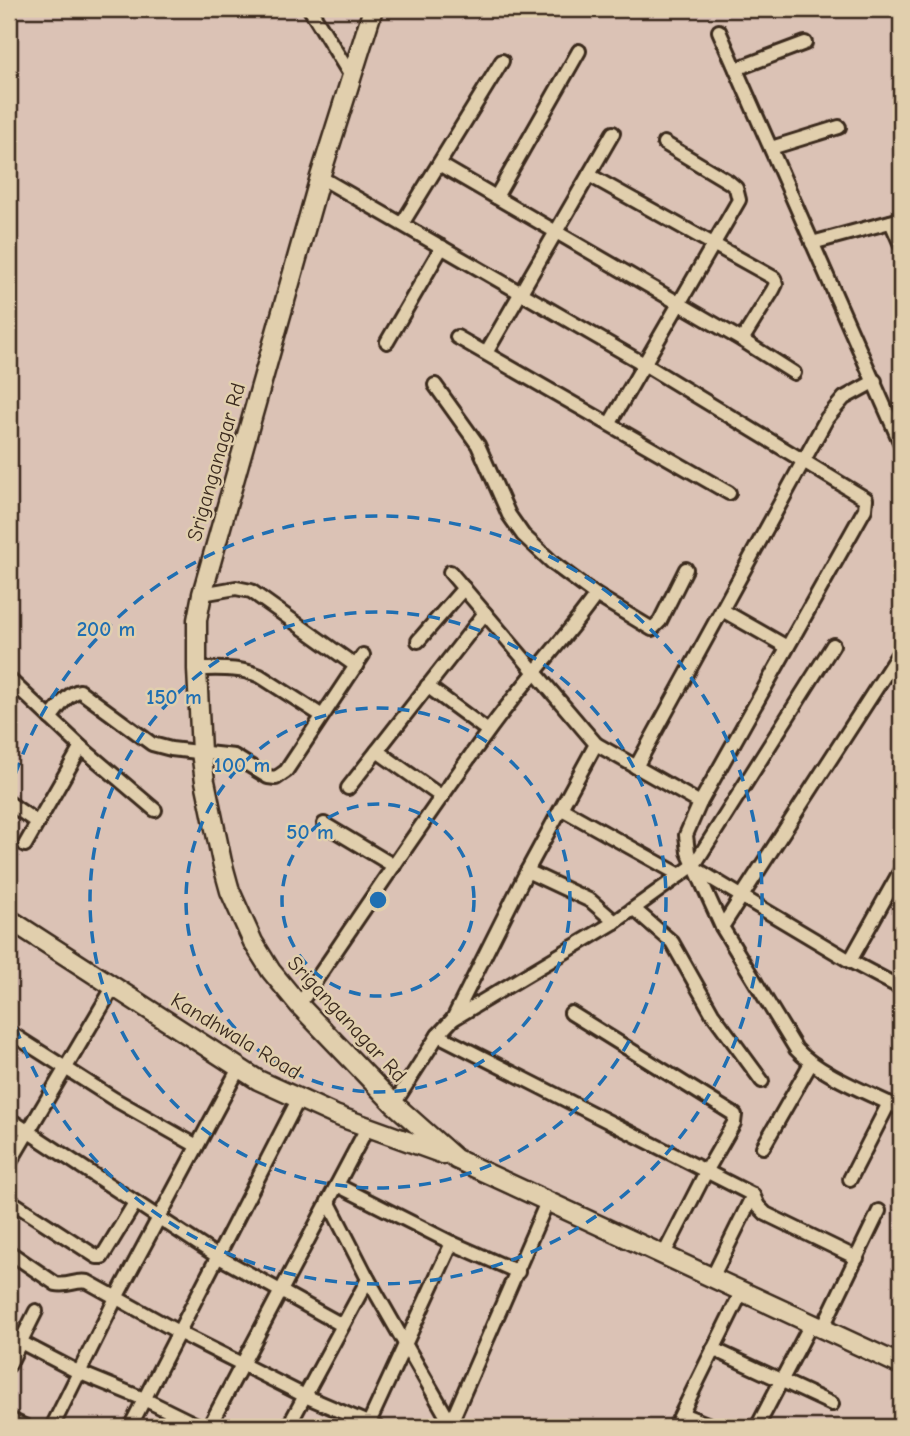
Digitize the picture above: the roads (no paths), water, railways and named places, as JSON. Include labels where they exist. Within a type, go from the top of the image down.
[{"type":"main road","name":"Sriganganagar Rd","points":[[373,9],[320,177],[202,594],[197,620],[201,752],[230,891],[253,942],[271,971],[299,1005],[394,1104],[456,1159],[901,1365]]},
{"type":"main road","name":"Kandhwala Road","points":[[9,919],[239,1068],[298,1100],[456,1159]]},
{"type":"street","points":[[310,9],[351,76]]},
{"type":"street","points":[[719,31],[901,444]]},
{"type":"street","points":[[736,69],[805,43]]},
{"type":"street","points":[[496,197],[579,51]]},
{"type":"street","points":[[402,224],[502,61]]},
{"type":"street","points":[[771,148],[839,127]]},
{"type":"street","points":[[486,353],[613,133]]},
{"type":"street","points":[[610,423],[736,206],[739,194],[729,182],[664,143]]},
{"type":"street","points":[[439,164],[794,373]]},
{"type":"street","points":[[589,175],[774,278],[776,284],[742,340]]},
{"type":"street","points":[[320,177],[644,364],[866,499],[867,503],[700,803],[685,843],[722,927],[796,1049],[811,1063],[901,1110]]},
{"type":"street","points":[[813,243],[896,221],[901,245]]},
{"type":"street","points":[[387,342],[442,247]]},
{"type":"street","points":[[457,337],[729,493]]},
{"type":"street","points":[[636,767],[803,461],[838,403],[875,381]]},
{"type":"street","points":[[435,385],[478,445],[501,499],[516,526],[539,551],[596,595],[652,629],[660,621],[687,569]]},
{"type":"street","points":[[450,572],[596,744],[700,803]]},
{"type":"street","points":[[50,718],[74,692],[80,691],[152,744],[171,749],[234,756],[268,777],[276,778],[285,771],[360,660],[251,591],[236,588],[202,594]]},
{"type":"street","points":[[418,641],[464,588]]},
{"type":"street","points":[[299,1005],[488,731],[534,672],[565,638],[596,595]]},
{"type":"street","points":[[722,610],[788,647]]},
{"type":"street","points":[[348,788],[485,613]]},
{"type":"street","points":[[453,1019],[615,922],[695,867],[833,645]]},
{"type":"street","points":[[722,927],[901,650]]},
{"type":"street","points":[[197,669],[230,668],[250,671],[321,715]]},
{"type":"street","points":[[10,683],[155,810]]},
{"type":"street","points":[[428,686],[488,731]]},
{"type":"street","points":[[394,1104],[439,1035],[453,1019],[527,871],[596,744]]},
{"type":"street","points":[[25,845],[81,747]]},
{"type":"street","points":[[377,751],[442,797]]},
{"type":"street","points":[[9,803],[38,822]]},
{"type":"street","points":[[562,809],[680,875]]},
{"type":"street","points":[[324,824],[394,866]]},
{"type":"street","points":[[695,867],[849,961],[901,988]]},
{"type":"street","points":[[849,961],[901,870]]},
{"type":"street","points":[[527,871],[591,901],[615,922]]},
{"type":"street","points":[[634,909],[671,942],[712,1013],[762,1081]]},
{"type":"street","points":[[9,1164],[114,986]]},
{"type":"street","points":[[571,1013],[735,1115],[734,1124],[663,1255]]},
{"type":"street","points":[[9,1032],[114,1099],[197,1146]]},
{"type":"street","points":[[439,1035],[707,1170],[753,1195],[766,1214],[857,1258]]},
{"type":"street","points":[[763,1147],[811,1063]]},
{"type":"street","points":[[52,1427],[116,1298],[239,1068]]},
{"type":"street","points":[[130,1427],[298,1100]]},
{"type":"street","points":[[850,1179],[889,1103]]},
{"type":"street","points":[[9,1119],[217,1256],[342,1325]]},
{"type":"street","points":[[209,1427],[367,1128]]},
{"type":"street","points":[[337,1185],[452,1243],[518,1272]]},
{"type":"street","points":[[712,1278],[753,1195]]},
{"type":"street","points":[[9,1200],[97,1257],[102,1257],[135,1203]]},
{"type":"street","points":[[328,1201],[368,1279],[452,1426]]},
{"type":"street","points":[[452,1426],[547,1202]]},
{"type":"street","points":[[757,1427],[781,1381],[857,1258],[879,1211]]},
{"type":"street","points":[[9,1252],[56,1284],[62,1286],[80,1280],[305,1396],[371,1426],[452,1243]]},
{"type":"street","points":[[288,1427],[368,1279]]},
{"type":"street","points":[[675,1427],[742,1292]]},
{"type":"street","points":[[9,1365],[14,1338],[36,1311]]},
{"type":"street","points":[[14,1338],[78,1372],[144,1399],[201,1427]]},
{"type":"street","points":[[713,1349],[832,1404]]},
{"type":"street","points":[[682,1414],[715,1427]]},
{"type":"street","points":[[9,1419],[26,1427]]}]
